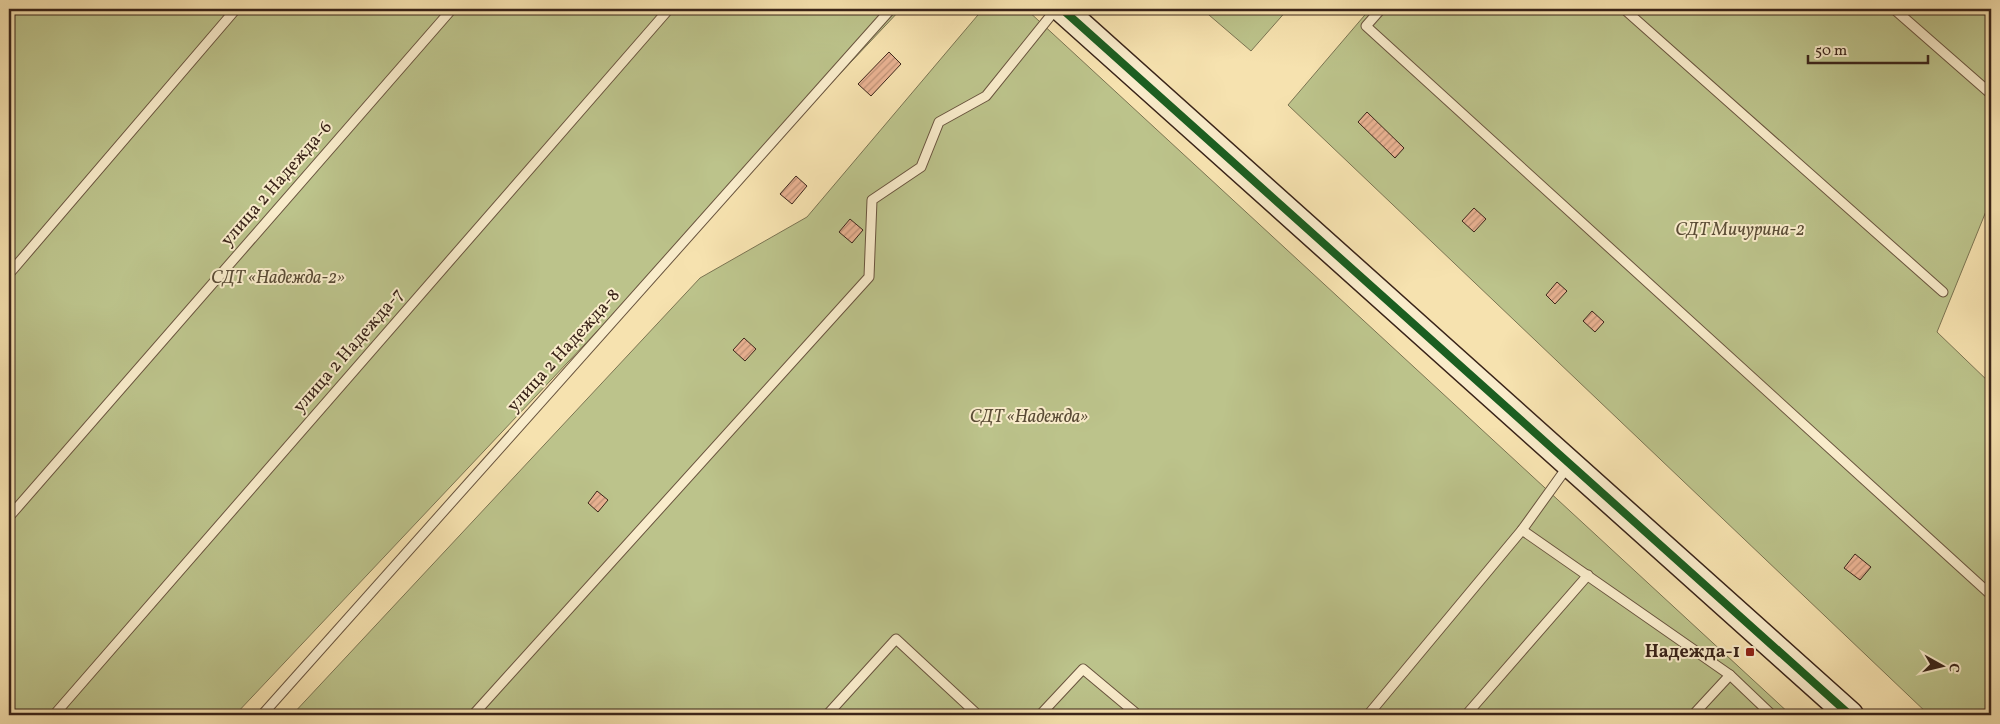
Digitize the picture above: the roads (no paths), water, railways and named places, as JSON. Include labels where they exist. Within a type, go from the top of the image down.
[{"type":"street","points":[[1062,9],[1850,715]]},
{"type":"lane","points":[[9,14],[13,9]]},
{"type":"lane","points":[[9,274],[236,9]]},
{"type":"lane","name":"улица 2 Надежда-6","points":[[9,517],[452,9]]},
{"type":"lane","name":"улица 2 Надежда-7","points":[[54,715],[669,9]]},
{"type":"lane","name":"улица 2 Надежда-8","points":[[262,715],[891,9]]},
{"type":"lane","points":[[473,715],[869,278],[872,200],[922,167],[939,122],[986,96],[1056,9]]},
{"type":"lane","points":[[1381,9],[1366,26],[1991,595]]},
{"type":"lane","points":[[1624,9],[1943,292]]},
{"type":"lane","points":[[1894,9],[1991,94]]},
{"type":"lane","points":[[1368,715],[1522,530],[1569,464]]},
{"type":"lane","points":[[1522,530],[1730,675],[1772,715]]},
{"type":"lane","points":[[1466,715],[1588,575]]},
{"type":"lane","points":[[827,715],[896,639],[978,715]]},
{"type":"lane","points":[[1040,715],[1083,669],[1138,715]]},
{"type":"lane","points":[[1693,715],[1730,675]]},
{"type":"place","name":"Надежда-1","points":[[1750,652]]},
{"type":"park label","name":"СДТ Мичурина-2","points":[[1740,230]]},
{"type":"park label","name":"СДТ «Надежда-2»","points":[[278,278]]},
{"type":"park label","name":"СДТ «Надежда»","points":[[1029,417]]}]
